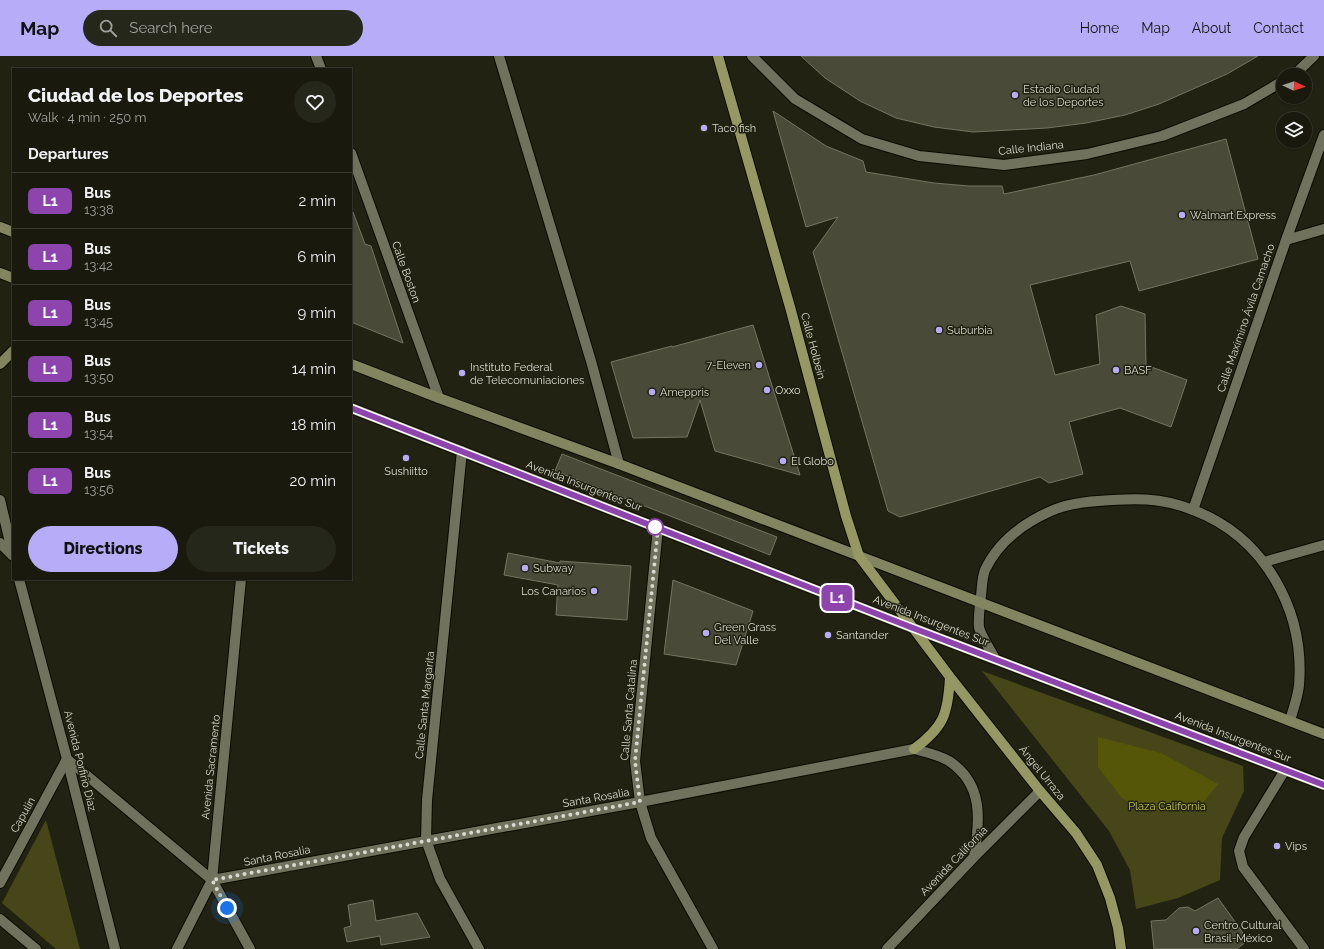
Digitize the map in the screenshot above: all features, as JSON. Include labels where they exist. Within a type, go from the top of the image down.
[{"type":"main road","name":"Calle Holbein","points":[[718,56],[790,307],[846,516],[859,556],[913,628]]},
{"type":"main road","points":[[0,227],[12,232]]},
{"type":"main road","points":[[0,273],[12,278]]},
{"type":"main road","points":[[0,364],[12,352]]},
{"type":"main road","points":[[352,364],[619,464],[1324,734]]},
{"type":"main road","name":"Avenida Insurgentes Sur","points":[[352,408],[913,628],[1324,785]]},
{"type":"main road","name":"Ángel Urraza","points":[[913,628],[1040,791],[1076,833],[1097,865],[1110,898],[1118,928],[1121,949]]},
{"type":"main road","points":[[914,749],[926,740],[937,728],[945,715],[949,700],[950,677]]},
{"type":"street","points":[[316,56],[321,68]]},
{"type":"street","points":[[499,56],[591,361],[619,464]]},
{"type":"street","name":"Calle Indiana","points":[[752,56],[795,99],[862,139],[919,156],[1004,165],[1087,154],[1162,136],[1244,104],[1276,85]]},
{"type":"street","points":[[1301,68],[1314,56]]},
{"type":"street","name":"Calle Maximino Ávila Camacho","points":[[1193,510],[1286,240],[1324,135]]},
{"type":"street","name":"Calle Boston","points":[[352,156],[439,398]]},
{"type":"street","points":[[1286,240],[1324,228]]},
{"type":"street","name":"Calle Santa Margarita","points":[[462,452],[427,800],[426,840],[440,879],[479,949]]},
{"type":"street","points":[[995,659],[979,628],[980,603],[985,571],[1002,543],[1027,524],[1052,510],[1080,502],[1137,498],[1166,502],[1193,510],[1214,519],[1232,531],[1264,562],[1276,581],[1286,600],[1294,622],[1298,643],[1300,665],[1298,688],[1290,721]]},
{"type":"street","points":[[0,500],[12,551]]},
{"type":"street","name":"Calle Santa Catalina","points":[[658,528],[635,761],[640,802],[651,838],[713,949]]},
{"type":"street","points":[[0,543],[12,554]]},
{"type":"street","points":[[1264,562],[1324,545]]},
{"type":"street","name":"Avenida Porfirio Díaz","points":[[20,580],[68,759],[115,949]]},
{"type":"street","name":"Avenida Sacramento","points":[[212,880],[241,580]]},
{"type":"street","points":[[914,749],[948,761],[962,772],[973,789],[978,811],[978,829],[974,857]]},
{"type":"street","name":"Santa Rosalia","points":[[212,880],[640,802],[914,749]]},
{"type":"street","points":[[68,759],[212,880],[250,949]]},
{"type":"street","name":"Capulin","points":[[0,883],[68,759]]},
{"type":"street","points":[[1285,770],[1244,836],[1239,851],[1243,866],[1304,949]]},
{"type":"street","name":"Avenida California","points":[[887,949],[974,857],[1040,791]]},
{"type":"street","points":[[177,949],[212,880]]},
{"type":"street","points":[[0,918],[36,949]]},
{"type":"green space","name":"Plaza California","points":[[982,671],[1243,766],[1244,791],[1222,838],[1220,880],[1178,898],[1136,909],[1130,870],[1109,831]]},
{"type":"green space","points":[[46,820],[80,949],[56,949],[2,903]]},
{"type":"shaded area","points":[[1098,737],[1161,753],[1218,784],[1201,805],[1156,811],[1139,808],[1122,798],[1098,767]]},
{"type":"building","name":"Estadio Ciudad de los Deportes","points":[[801,56],[1258,56],[1227,74],[1159,104],[1125,115],[1086,123],[1047,128],[973,132],[934,127],[896,118],[860,101],[825,78]]},
{"type":"building","name":"Suburbia","points":[[773,111],[826,146],[863,161],[866,172],[934,183],[969,186],[1002,186],[1004,194],[1094,175],[1226,139],[1258,259],[1139,291],[1130,261],[1030,285],[1055,375],[1100,364],[1096,315],[1121,306],[1145,314],[1146,365],[1187,380],[1171,427],[1120,408],[1069,422],[1083,474],[1049,483],[1040,477],[900,517],[888,511],[813,252],[838,217],[806,227]]},
{"type":"building","points":[[352,212],[365,244],[371,246],[403,343],[352,322]]},
{"type":"building","points":[[753,325],[800,475],[715,451],[700,400],[687,437],[633,438],[611,362]]},
{"type":"building","points":[[562,454],[777,537],[770,555],[555,471]]},
{"type":"building","name":"Los Canarios","points":[[508,553],[560,563],[560,561],[631,566],[627,620],[556,615],[558,585],[504,575]]},
{"type":"building","name":"Green Grass Del Valle","points":[[673,580],[753,611],[736,665],[664,654]]},
{"type":"building","name":"Centro Cultural Brasil-México","points":[[1218,898],[1248,940],[1237,949],[1154,949],[1151,921],[1166,920],[1179,908],[1188,907],[1195,911]]},
{"type":"building","points":[[373,900],[376,921],[417,913],[430,937],[381,945],[380,936],[347,942],[344,928],[351,926],[348,905]]},
{"type":"bus line","name":"L1","points":[[352,408],[913,628],[1324,785]]},
{"type":"place","name":"Estadio Ciudad de los Deportes","points":[[1015,95]]},
{"type":"place","name":"Taco fish","points":[[704,128]]},
{"type":"place","name":"Walmart Express","points":[[1182,215]]},
{"type":"place","name":"Suburbia","points":[[939,330]]},
{"type":"place","name":"7-Eleven","points":[[759,365]]},
{"type":"place","name":"BASF","points":[[1116,370]]},
{"type":"place","name":"Instituto Federal de Telecomuniaciones","points":[[462,373]]},
{"type":"place","name":"Oxxo","points":[[767,390]]},
{"type":"place","name":"Ameppris","points":[[652,392]]},
{"type":"place","name":"Sushiitto","points":[[406,458]]},
{"type":"place","name":"El Globo","points":[[783,461]]},
{"type":"place","name":"Subway","points":[[525,568]]},
{"type":"place","name":"Los Canarios","points":[[594,591]]},
{"type":"place","name":"Green Grass Del Valle","points":[[706,633]]},
{"type":"place","name":"Santander","points":[[828,635]]},
{"type":"place","name":"Vips","points":[[1277,846]]},
{"type":"place","name":"Centro Cultural Brasil-México","points":[[1196,931]]},
{"type":"route","points":[[227,908],[212,880],[640,802],[635,761],[658,528],[655,527]]}]
